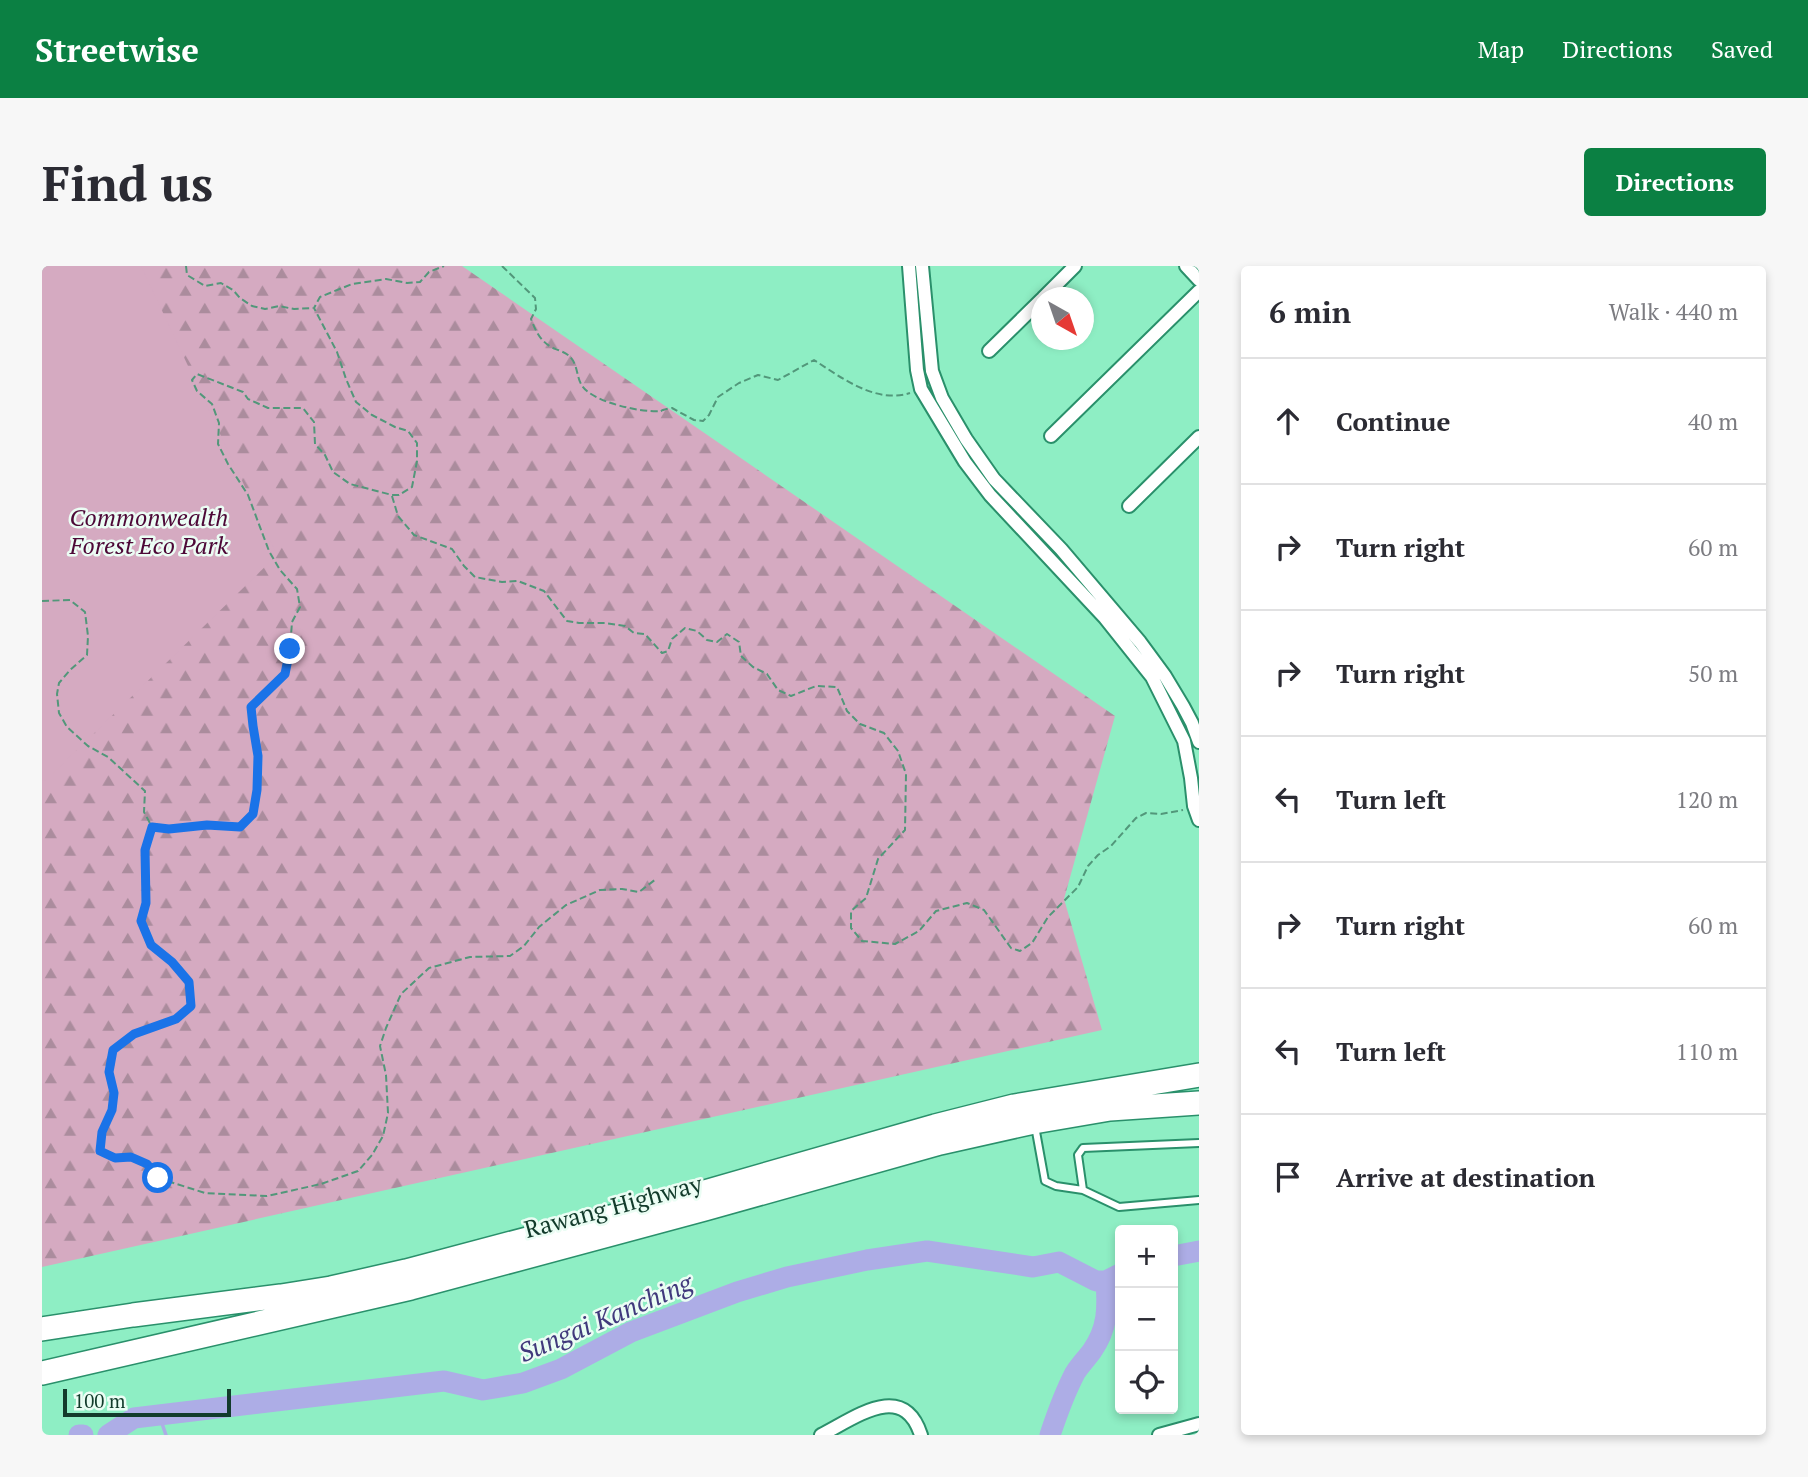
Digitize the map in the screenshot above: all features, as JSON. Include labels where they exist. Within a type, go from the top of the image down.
[{"type":"highway","name":"Rawang Highway","points":[[42,1329],[281,1296],[381,1277],[701,1193],[1014,1106],[1191,1074]]},
{"type":"highway","name":"Rawang Highway","points":[[42,1373],[411,1288],[940,1143],[1034,1122],[1110,1109],[1199,1103]]},
{"type":"street","points":[[908,266],[921,389],[965,462],[990,495],[1105,618],[1152,677],[1184,741],[1194,806],[1199,820]]},
{"type":"street","points":[[922,266],[932,371],[936,385],[954,419],[994,479],[1061,549],[1140,642],[1183,706],[1199,742]]},
{"type":"street","points":[[1053,287],[1075,266]]},
{"type":"street","points":[[1186,266],[1199,280]]},
{"type":"street","points":[[1051,436],[1199,291]]},
{"type":"street","points":[[989,351],[1031,309]]},
{"type":"street","points":[[1129,506],[1199,437]]},
{"type":"street","points":[[821,1435],[876,1407],[888,1405],[903,1408],[911,1415],[921,1435]]},
{"type":"street","points":[[1159,1435],[1199,1424]]},
{"type":"lane","points":[[1034,1122],[1045,1181],[1056,1186],[1083,1190],[1119,1207],[1199,1200]]},
{"type":"lane","points":[[1083,1190],[1078,1155],[1083,1148],[1199,1143]]},
{"type":"path","points":[[186,266],[187,275],[205,286],[220,283],[252,306],[265,309],[279,306],[294,309],[314,308]]},
{"type":"path","points":[[314,308],[320,297],[352,284],[386,279],[407,283],[420,282],[429,272],[444,266]]},
{"type":"path","points":[[502,266],[535,298],[536,309],[531,319],[544,344],[569,355],[577,368],[581,384],[590,395],[606,401],[641,410],[661,411],[671,408],[694,420],[703,421],[718,397],[739,383],[758,375],[778,380],[814,360],[869,392],[898,397],[921,389]]},
{"type":"path","points":[[152,827],[240,827],[253,814],[258,756],[251,707],[285,674],[292,622],[300,607],[297,589],[280,570],[269,551],[248,495],[218,444],[219,423],[212,404],[197,391],[192,380],[197,373],[243,392],[248,399],[268,408],[303,408],[314,422],[316,443],[333,472],[350,484],[392,495],[399,495],[412,487],[417,443],[408,431],[372,415],[356,402],[337,352],[314,308]]},
{"type":"path","points":[[392,495],[398,516],[414,535],[452,549],[475,577],[502,582],[518,581],[544,591],[567,621],[625,626],[634,633],[645,634],[662,653],[668,651],[672,639],[685,628],[697,631],[707,640],[717,642],[727,634],[739,642],[741,656],[766,674],[778,690],[791,696],[816,686],[837,687],[847,711],[860,724],[884,733],[898,751],[906,774],[905,830],[878,859],[866,898],[851,911],[852,928],[862,941],[895,944],[919,931],[936,911],[967,903],[984,910],[1011,948],[1020,951],[1032,943],[1048,917],[1078,887],[1088,866],[1111,846],[1136,818],[1146,813],[1177,812],[1194,806]]},
{"type":"path","points":[[42,601],[70,600],[85,612],[87,655],[59,683],[59,713],[67,727],[88,746],[108,757],[145,791],[144,812],[152,827],[145,850],[146,903],[141,921],[151,945],[172,962],[189,982],[191,1006],[176,1019],[134,1034],[113,1050],[109,1072],[114,1093],[112,1110],[102,1132],[100,1151],[115,1158],[131,1157],[147,1164],[158,1178],[205,1193],[267,1196],[321,1184],[358,1171],[383,1136],[388,1113],[386,1075],[380,1046],[401,993],[429,968],[470,957],[510,956],[566,905],[600,890],[639,892],[656,879]]},
{"type":"green space","points":[[42,266],[462,266],[1115,716],[1064,899],[1102,1030],[42,1267]]},
{"type":"green space","name":"Commonwealth Forest Eco Park","points":[[42,266],[141,266],[277,555],[42,781]]},
{"type":"waterway","name":"Sungai Kanching","points":[[108,1435],[134,1418],[444,1381],[483,1390],[523,1383],[561,1369],[631,1332],[737,1292],[787,1277],[867,1260],[927,1251],[1033,1267],[1059,1262],[1096,1281],[1106,1281],[1115,1276]]},
{"type":"waterway","name":"Sungai Kanching","points":[[1178,1255],[1199,1251]]},
{"type":"waterway","points":[[1050,1435],[1075,1373],[1092,1351],[1104,1326],[1107,1309],[1106,1281]]},
{"type":"waterway","points":[[159,1415],[166,1435]]},
{"type":"route","points":[[158,1178],[147,1164],[131,1157],[115,1158],[100,1151],[102,1132],[112,1110],[114,1093],[109,1072],[113,1050],[134,1034],[176,1019],[191,1006],[189,982],[172,962],[151,945],[141,921],[146,903],[145,850],[152,827],[240,827],[253,814],[258,756],[251,707],[285,674],[290,649]]}]
